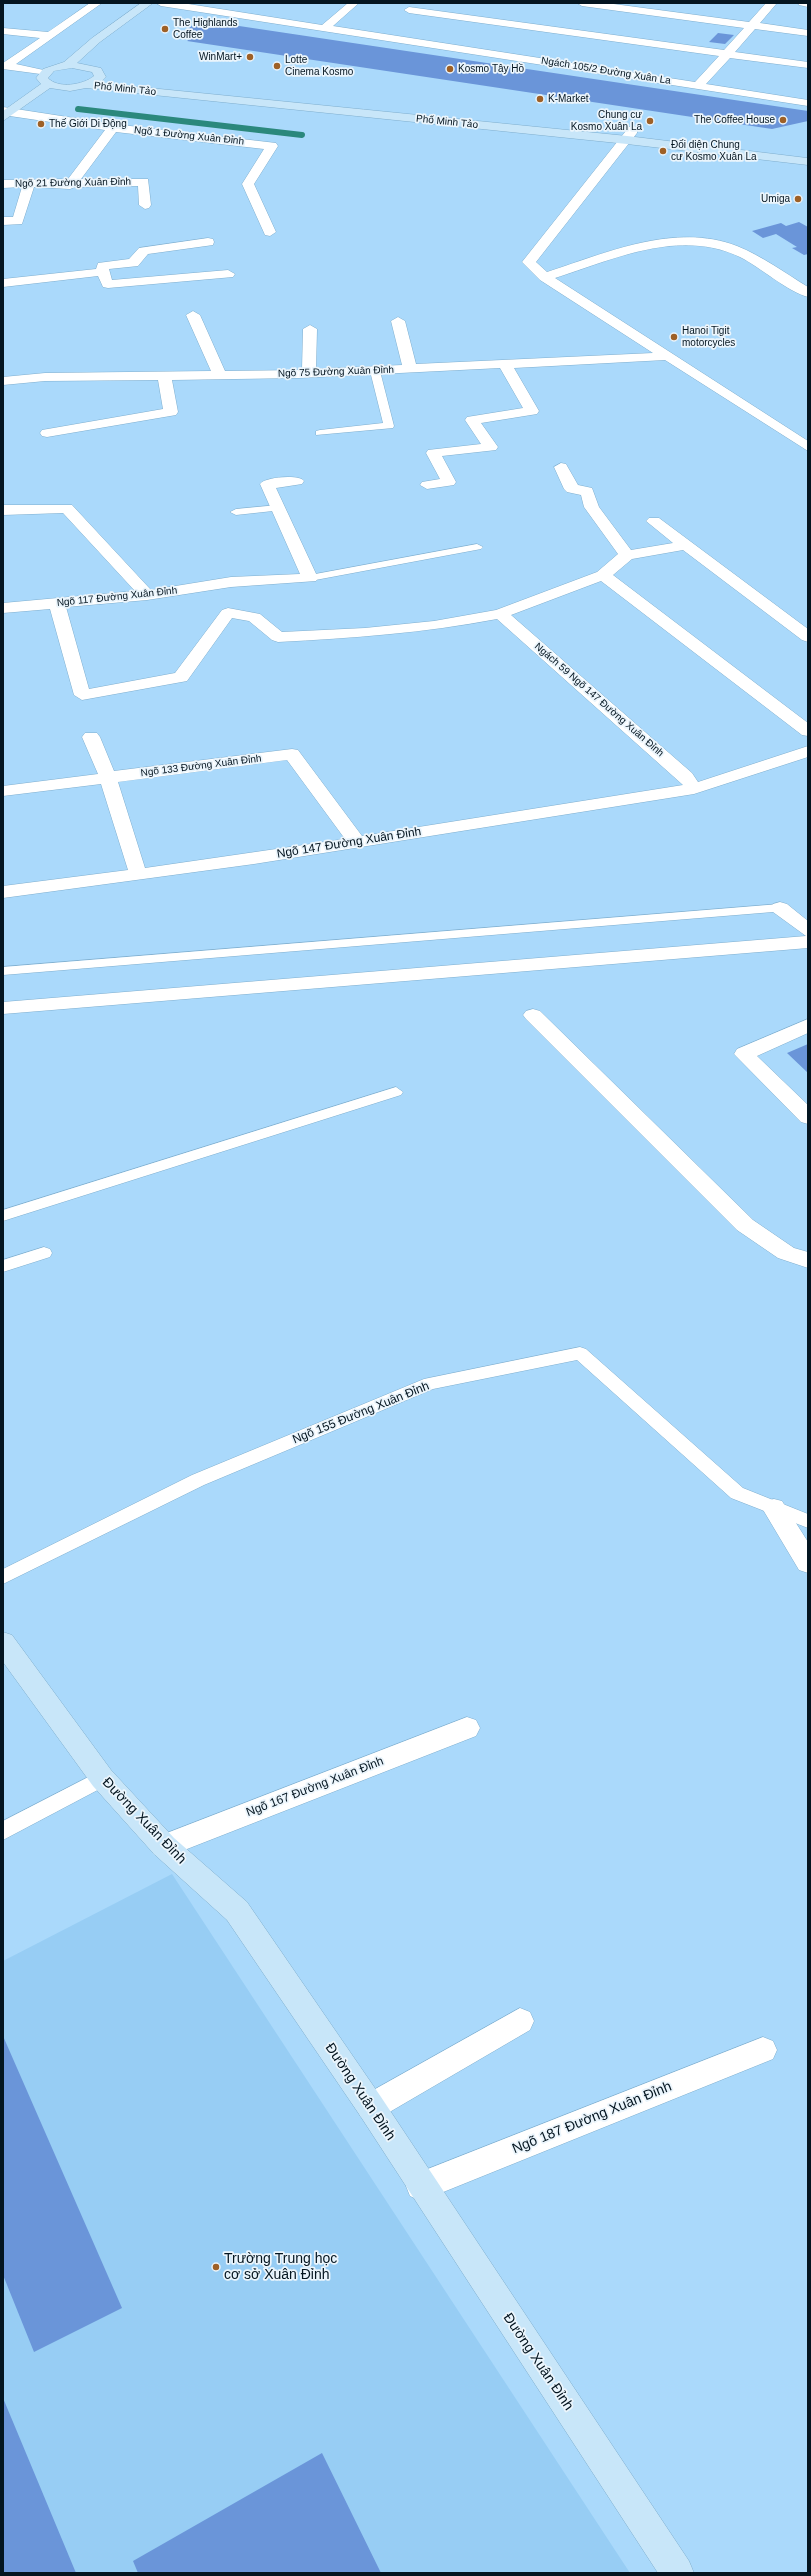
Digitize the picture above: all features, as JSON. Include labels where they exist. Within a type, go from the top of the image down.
[{"type":"street","points":[[46,78],[6,66],[98,3]]},
{"type":"street","points":[[67,66],[96,40],[148,3]]},
{"type":"street","name":"Ngách 105/2 Đường Xuân La","points":[[161,3],[808,103]]},
{"type":"street","points":[[325,28],[354,3]]},
{"type":"street","points":[[699,85],[772,3]]},
{"type":"street","points":[[802,3],[808,4]]},
{"type":"street","points":[[587,6],[808,33]]},
{"type":"street","points":[[409,9],[560,32],[808,66]]},
{"type":"street","points":[[551,41],[571,22]]},
{"type":"street","points":[[380,37],[392,26]]},
{"type":"street","points":[[3,31],[50,35]]},
{"type":"street","points":[[532,60],[542,51]]},
{"type":"street","points":[[5,113],[46,78],[54,68],[67,66],[91,67],[104,74],[97,81],[88,85]]},
{"type":"street","name":"Phố Minh Tảo","points":[[46,78],[64,87],[88,85],[630,135]]},
{"type":"street","name":"Ngõ 1 Đường Xuân Đỉnh","points":[[5,113],[113,128],[272,146],[248,184],[270,232]]},
{"type":"street","name":"Phố Minh Tảo","points":[[523,117],[630,135],[808,160]]},
{"type":"street","points":[[70,185],[113,128]]},
{"type":"street","points":[[630,135],[529,262],[545,276],[808,447]]},
{"type":"street","name":"Ngõ 21 Đường Xuân Đỉnh","points":[[3,184],[70,185],[144,182],[145,205]]},
{"type":"street","points":[[3,221],[18,221],[29,184]]},
{"type":"street","points":[[545,276],[645,247],[704,241],[748,257],[808,293]]},
{"type":"street","points":[[208,242],[144,251],[133,263],[104,266],[102,272],[108,284],[228,274]]},
{"type":"street","points":[[3,283],[102,272]]},
{"type":"street","points":[[193,315],[220,375]]},
{"type":"street","points":[[398,321],[410,370]]},
{"type":"street","points":[[309,373],[310,329]]},
{"type":"street","name":"Ngõ 75 Đường Xuân Đỉnh","points":[[3,381],[45,377],[220,375],[410,370],[669,356]]},
{"type":"street","points":[[427,486],[449,482],[433,454],[491,447],[472,420],[532,411],[506,366]]},
{"type":"street","points":[[47,433],[171,412],[164,376]]},
{"type":"street","points":[[561,467],[572,489],[587,491],[592,507],[627,556]]},
{"type":"street","points":[[297,481],[267,484],[310,578]]},
{"type":"street","points":[[3,510],[68,508],[147,595]]},
{"type":"street","points":[[654,521],[786,622],[808,637]]},
{"type":"street","points":[[228,613],[254,617],[278,637],[373,632],[434,626],[500,614],[604,575],[627,556],[687,546]]},
{"type":"street","points":[[604,575],[808,732]]},
{"type":"street","name":"Ngõ 117 Đường Xuân Đỉnh","points":[[3,608],[147,595],[231,582],[310,578]]},
{"type":"street","points":[[57,604],[82,695],[181,678],[228,613],[231,582]]},
{"type":"street","name":"Ngách 59 Ngõ 147 Đường Xuân Đỉnh","points":[[500,614],[686,777],[694,789]]},
{"type":"street","points":[[786,622],[808,615]]},
{"type":"street","points":[[91,737],[108,777],[138,874]]},
{"type":"street","name":"Ngõ 147 Đường Xuân Đỉnh","points":[[3,892],[254,859],[356,841],[694,789],[808,752]]},
{"type":"street","name":"Ngõ 133 Đường Xuân Đỉnh","points":[[3,791],[292,754],[356,841]]},
{"type":"street","points":[[780,908],[808,931]]},
{"type":"street","points":[[3,1008],[808,942]]},
{"type":"street","points":[[533,1015],[745,1225],[786,1253],[808,1260]]},
{"type":"street","points":[[808,1025],[744,1054],[808,1117]]},
{"type":"street","points":[[774,1508],[808,1563]]},
{"type":"street","name":"Đường Xuân Đỉnh","points":[[3,1642],[102,1778],[164,1846],[237,1911],[371,2107],[421,2186],[677,2573]]},
{"type":"street","name":"Ngõ 167 Đường Xuân Đỉnh","points":[[164,1846],[467,1728]]},
{"type":"street","points":[[371,2107],[520,2021]]},
{"type":"street","name":"Ngõ 187 Đường Xuân Đỉnh","points":[[421,2186],[763,2050]]},
{"type":"lane","points":[[320,433],[389,426],[375,371]]},
{"type":"lane","points":[[236,512],[278,508]]},
{"type":"lane","points":[[310,578],[477,547]]},
{"type":"lane","points":[[3,971],[780,908]]},
{"type":"lane","points":[[3,1216],[396,1092]]},
{"type":"lane","points":[[3,1266],[44,1253]]},
{"type":"lane","name":"Ngõ 155 Đường Xuân Đỉnh","points":[[3,1577],[30,1562],[198,1480],[430,1383],[580,1353],[737,1493],[808,1521]]},
{"type":"lane","points":[[3,1831],[102,1778]]},
{"type":"shaded area","name":"Trường Trung học cơ sở Xuân Đỉnh","points":[[172,1874],[630,2573],[3,2573],[3,1961]]},
{"type":"building","name":"Kosmo Tây Hồ","points":[[199,20],[808,111],[808,121],[772,129],[187,41],[195,35],[183,33]]},
{"type":"building","points":[[718,33],[734,35],[725,44],[709,42]]},
{"type":"building","points":[[799,222],[808,227],[808,254],[804,255],[792,248],[797,247],[776,234],[763,238],[752,231],[781,223],[786,226]]},
{"type":"building","points":[[808,1044],[808,1073],[787,1053]]},
{"type":"building","points":[[3,2036],[122,2308],[34,2352],[3,2275]]},
{"type":"building","points":[[3,2398],[76,2573],[3,2573]]},
{"type":"building","points":[[322,2453],[381,2573],[138,2573],[133,2561]]},
{"type":"waterway","points":[[78,109],[302,135]]},
{"type":"place","name":"The Highlands Coffee","points":[[165,29]]},
{"type":"place","name":"WinMart+","points":[[250,57]]},
{"type":"place","name":"Lotte Cinema Kosmo","points":[[277,66]]},
{"type":"place","name":"Kosmo Tây Hồ","points":[[450,69]]},
{"type":"place","name":"K-Market","points":[[540,99]]},
{"type":"place","name":"The Coffee House","points":[[783,120]]},
{"type":"place","name":"Chung cư Kosmo Xuân La","points":[[650,121]]},
{"type":"place","name":"Thế Giới Di Động","points":[[41,124]]},
{"type":"place","name":"Đối diện Chung cư Kosmo Xuân La","points":[[663,151]]},
{"type":"place","name":"Umiga","points":[[798,199]]},
{"type":"place","name":"Hanoi Tigit motorcycles","points":[[674,337]]},
{"type":"place","name":"Trường Trung học cơ sở Xuân Đỉnh","points":[[216,2267]]}]
